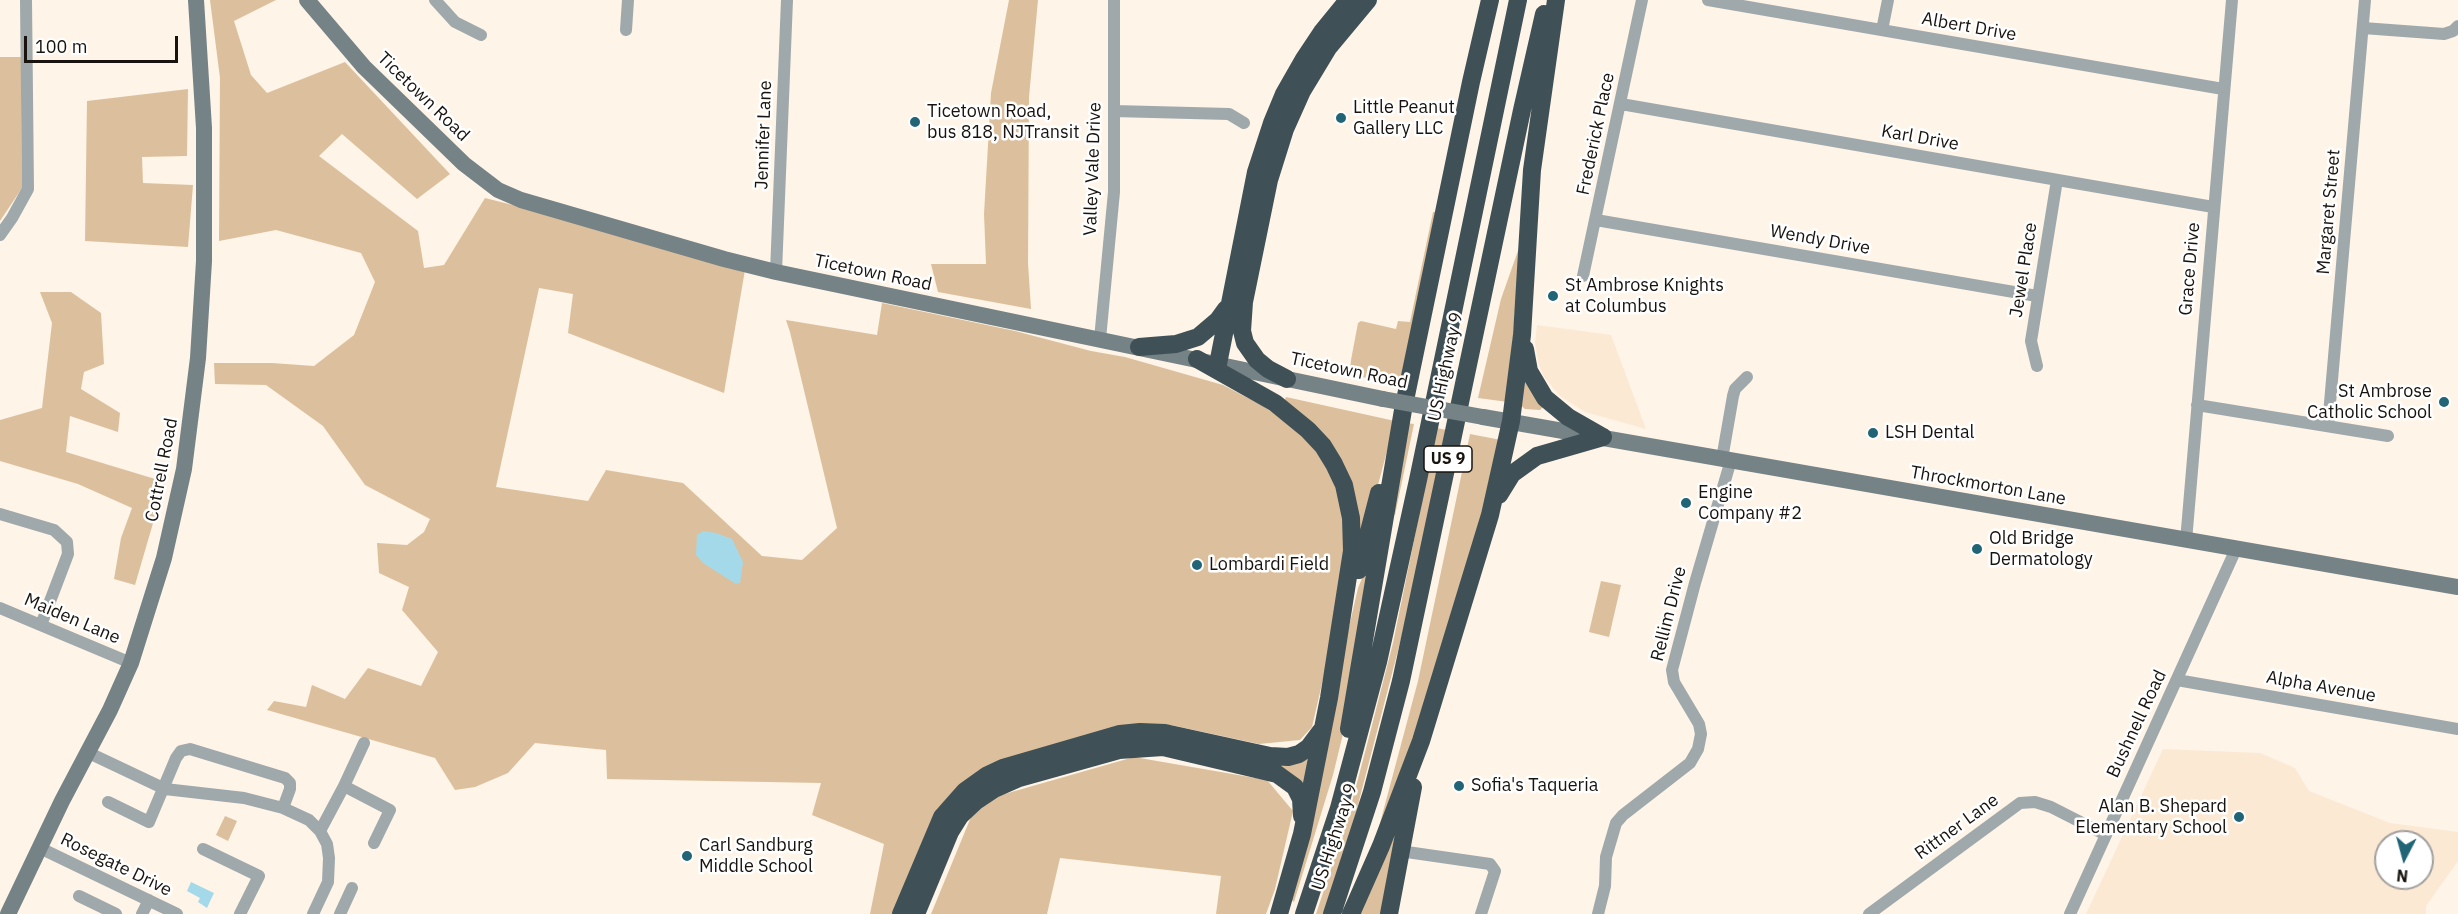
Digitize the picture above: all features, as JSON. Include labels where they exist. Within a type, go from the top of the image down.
[{"type":"highway","points":[[1218,364],[1256,172],[1275,115],[1304,59],[1348,0]]},
{"type":"highway","points":[[1287,379],[1257,360],[1245,343],[1242,331],[1244,302],[1269,180],[1285,129],[1302,92],[1328,48],[1368,0]]},
{"type":"highway","name":"US Highway 9","points":[[1304,914],[1339,808],[1378,662],[1518,0]]},
{"type":"highway","name":"US Highway 9","points":[[1332,914],[1372,792],[1401,681],[1521,110],[1547,0]]},
{"type":"highway","points":[[1351,914],[1381,846],[1421,741],[1490,515],[1511,421],[1522,335],[1532,170],[1556,0]]},
{"type":"highway","points":[[1339,808],[1344,754],[1402,410],[1471,82],[1490,3]]},
{"type":"highway","points":[[1139,347],[1176,344],[1198,337],[1218,320],[1230,299]]},
{"type":"highway","points":[[1522,335],[1530,371],[1545,398],[1568,417],[1603,437]]},
{"type":"highway","points":[[1197,359],[1292,414],[1315,437],[1334,464],[1346,492],[1353,532],[1339,639],[1323,727],[1302,834],[1279,914]]},
{"type":"highway","points":[[1339,639],[1402,410]]},
{"type":"highway","points":[[1490,515],[1505,483],[1528,461],[1548,451],[1603,437]]},
{"type":"highway","points":[[901,914],[942,817],[964,791],[1003,768],[1120,734],[1140,732],[1165,733],[1270,756],[1288,757],[1299,754],[1309,747],[1323,727]]},
{"type":"highway","points":[[1389,914],[1421,741]]},
{"type":"highway","points":[[916,914],[950,832],[960,816],[976,801],[1009,781],[1119,750],[1163,747],[1282,776],[1295,787],[1301,800],[1302,834]]},
{"type":"street","points":[[0,235],[28,189],[26,0]]},
{"type":"street","name":"Cottrell Road","points":[[8,914],[62,801],[89,753],[131,663],[171,529],[190,434],[198,358],[205,218],[204,128],[196,0]]},
{"type":"street","name":"Ticetown Road","points":[[307,0],[364,67],[464,164],[498,190],[574,217],[776,272],[1383,399],[1511,421]]},
{"type":"street","points":[[435,0],[455,22],[481,35]]},
{"type":"street","points":[[626,30],[628,0]]},
{"type":"street","name":"Jennifer Lane","points":[[776,272],[787,0]]},
{"type":"street","name":"Valley Vale Drive","points":[[1100,339],[1114,192],[1114,0]]},
{"type":"street","name":"Frederick Place","points":[[1583,276],[1642,0]]},
{"type":"street","name":"Albert Drive","points":[[1708,0],[1768,5],[1882,30],[2223,89]]},
{"type":"street","points":[[1882,30],[1888,0]]},
{"type":"street","name":"Grace Drive","points":[[2186,541],[2232,0]]},
{"type":"street","name":"Margaret Street","points":[[2328,426],[2365,0]]},
{"type":"street","points":[[2363,28],[2444,34],[2458,27]]},
{"type":"street","name":"Karl Drive","points":[[1621,104],[2213,207]]},
{"type":"street","points":[[1114,111],[1229,114],[1244,123]]},
{"type":"street","name":"Jewel Place","points":[[2037,366],[2031,341],[2057,180]]},
{"type":"street","name":"Wendy Drive","points":[[1596,220],[2037,296]]},
{"type":"street","name":"Rellim Drive","points":[[1598,914],[1605,886],[1606,856],[1616,823],[1623,815],[1690,763],[1698,749],[1701,734],[1699,724],[1674,682],[1672,670],[1726,459],[1733,396],[1746,377]]},
{"type":"street","points":[[2197,405],[2388,436]]},
{"type":"street","name":"Throckmorton Lane","points":[[1511,421],[2458,587]]},
{"type":"street","points":[[0,514],[54,530],[67,542],[68,554],[41,625]]},
{"type":"street","name":"Bushnell Road","points":[[2070,914],[2236,549]]},
{"type":"street","name":"Maiden Lane","points":[[0,608],[131,663]]},
{"type":"street","name":"Alpha Avenue","points":[[2177,680],[2458,729]]},
{"type":"street","points":[[320,831],[364,743]]},
{"type":"street","points":[[108,802],[149,822],[165,789],[176,758],[181,751],[190,749],[285,778],[290,783],[290,789],[283,808]]},
{"type":"street","points":[[89,753],[165,789],[244,798],[283,808],[309,820],[320,831],[327,844],[329,858],[328,882],[313,914]]},
{"type":"street","points":[[344,786],[390,810],[374,843]]},
{"type":"street","name":"Rittner Lane","points":[[1869,914],[2020,803],[2035,802],[2051,807],[2106,835]]},
{"type":"street","name":"Rosegate Drive","points":[[40,848],[177,914]]},
{"type":"street","points":[[203,849],[259,876],[240,914]]},
{"type":"street","points":[[1400,851],[1490,864],[1495,871],[1480,914]]},
{"type":"street","points":[[340,914],[352,888]]},
{"type":"street","points":[[79,896],[116,914]]},
{"type":"street","points":[[142,914],[149,900]]},
{"type":"shaded area","points":[[210,0],[276,0],[234,21],[251,75],[267,93],[345,62],[450,174],[417,199],[342,134],[319,156],[418,231],[424,268],[444,265],[485,198],[746,264],[724,393],[568,333],[573,294],[539,288],[496,487],[588,501],[606,470],[683,483],[762,556],[802,560],[837,528],[786,320],[877,335],[882,303],[1125,357],[1223,385],[1263,406],[1295,427],[1316,450],[1339,490],[1345,541],[1326,666],[1312,727],[1300,740],[1259,744],[1171,725],[982,768],[937,809],[895,914],[870,914],[884,844],[812,815],[821,783],[607,779],[606,750],[535,743],[508,773],[475,787],[455,790],[435,758],[267,710],[274,701],[306,707],[312,685],[345,699],[368,668],[421,686],[438,652],[402,610],[409,587],[379,573],[377,543],[407,545],[424,532],[430,519],[365,485],[323,426],[266,385],[215,384],[214,363],[314,366],[354,335],[375,282],[361,253],[276,230],[219,241],[220,78]]},
{"type":"shaded area","points":[[1009,0],[1038,0],[1029,97],[1028,263],[1031,309],[938,292],[931,264],[986,264],[984,214],[991,93]]},
{"type":"shaded area","points":[[0,57],[21,57],[22,188],[0,221]]},
{"type":"shaded area","points":[[188,89],[187,156],[142,157],[143,183],[193,185],[188,247],[85,241],[87,101]]},
{"type":"shaded area","points":[[1433,212],[1438,212],[1402,384],[1355,376],[1350,371],[1358,323],[1361,321],[1396,329],[1398,321],[1410,322]]},
{"type":"shaded area","points":[[1520,245],[1508,402],[1478,398],[1501,299]]},
{"type":"shaded area","points":[[40,292],[71,292],[101,313],[104,364],[84,372],[81,389],[120,413],[118,432],[70,416],[66,452],[165,482],[135,585],[114,579],[121,538],[132,508],[78,484],[0,461],[0,420],[42,408],[52,323]]},
{"type":"shaded area","points":[[1537,325],[1611,335],[1646,429],[1585,412],[1560,396],[1544,377],[1539,365],[1535,343]]},
{"type":"shaded area","points":[[1522,363],[1543,407],[1540,410],[1525,409],[1519,404]]},
{"type":"shaded area","points":[[1286,397],[1395,421],[1361,549],[1351,482],[1284,402]]},
{"type":"shaded area","points":[[1407,423],[1414,424],[1395,515],[1390,515]]},
{"type":"shaded area","points":[[1437,428],[1447,430],[1402,635],[1353,824],[1324,914],[1316,914],[1347,821],[1393,643]]},
{"type":"shaded area","points":[[1470,434],[1501,440],[1493,480],[1404,775],[1376,838],[1418,681]]},
{"type":"shaded area","points":[[1371,557],[1351,701],[1333,775],[1294,902],[1291,900],[1347,636],[1358,588]]},
{"type":"shaded area","points":[[1601,581],[1621,585],[1609,637],[1589,632]]},
{"type":"shaded area","points":[[2163,749],[2260,753],[2295,768],[2309,791],[2390,823],[2458,832],[2458,861],[2426,906],[2426,914],[2086,914]]},
{"type":"shaded area","points":[[1134,757],[1267,780],[1293,811],[1275,889],[1266,914],[1216,914],[1221,876],[1060,858],[1047,914],[931,914],[971,817],[987,799]]},
{"type":"shaded area","points":[[1308,758],[1305,791],[1262,761]]},
{"type":"shaded area","points":[[1401,815],[1383,914],[1358,914]]},
{"type":"shaded area","points":[[225,816],[237,821],[228,841],[216,835]]},
{"type":"water","points":[[703,531],[732,539],[743,562],[740,583],[736,584],[703,563],[696,555],[697,535]]},
{"type":"water","points":[[191,882],[214,893],[207,908],[198,902],[200,898],[187,891]]},
{"type":"place","name":"Little Peanut Gallery LLC","points":[[1341,118]]},
{"type":"place","name":"Ticetown Road, bus 818, NJTransit","points":[[915,122]]},
{"type":"place","name":"St Ambrose Knights at Columbus","points":[[1553,296]]},
{"type":"place","name":"St Ambrose Catholic School","points":[[2444,402]]},
{"type":"place","name":"LSH Dental","points":[[1873,433]]},
{"type":"place","name":"Engine Company #2","points":[[1686,503]]},
{"type":"place","name":"Old Bridge Dermatology","points":[[1977,549]]},
{"type":"place","name":"Lombardi Field","points":[[1197,565]]},
{"type":"place","name":"Sofia's Taqueria","points":[[1459,786]]},
{"type":"place","name":"Alan B. Shepard Elementary School","points":[[2239,817]]},
{"type":"place","name":"Carl Sandburg Middle School","points":[[687,856]]}]
